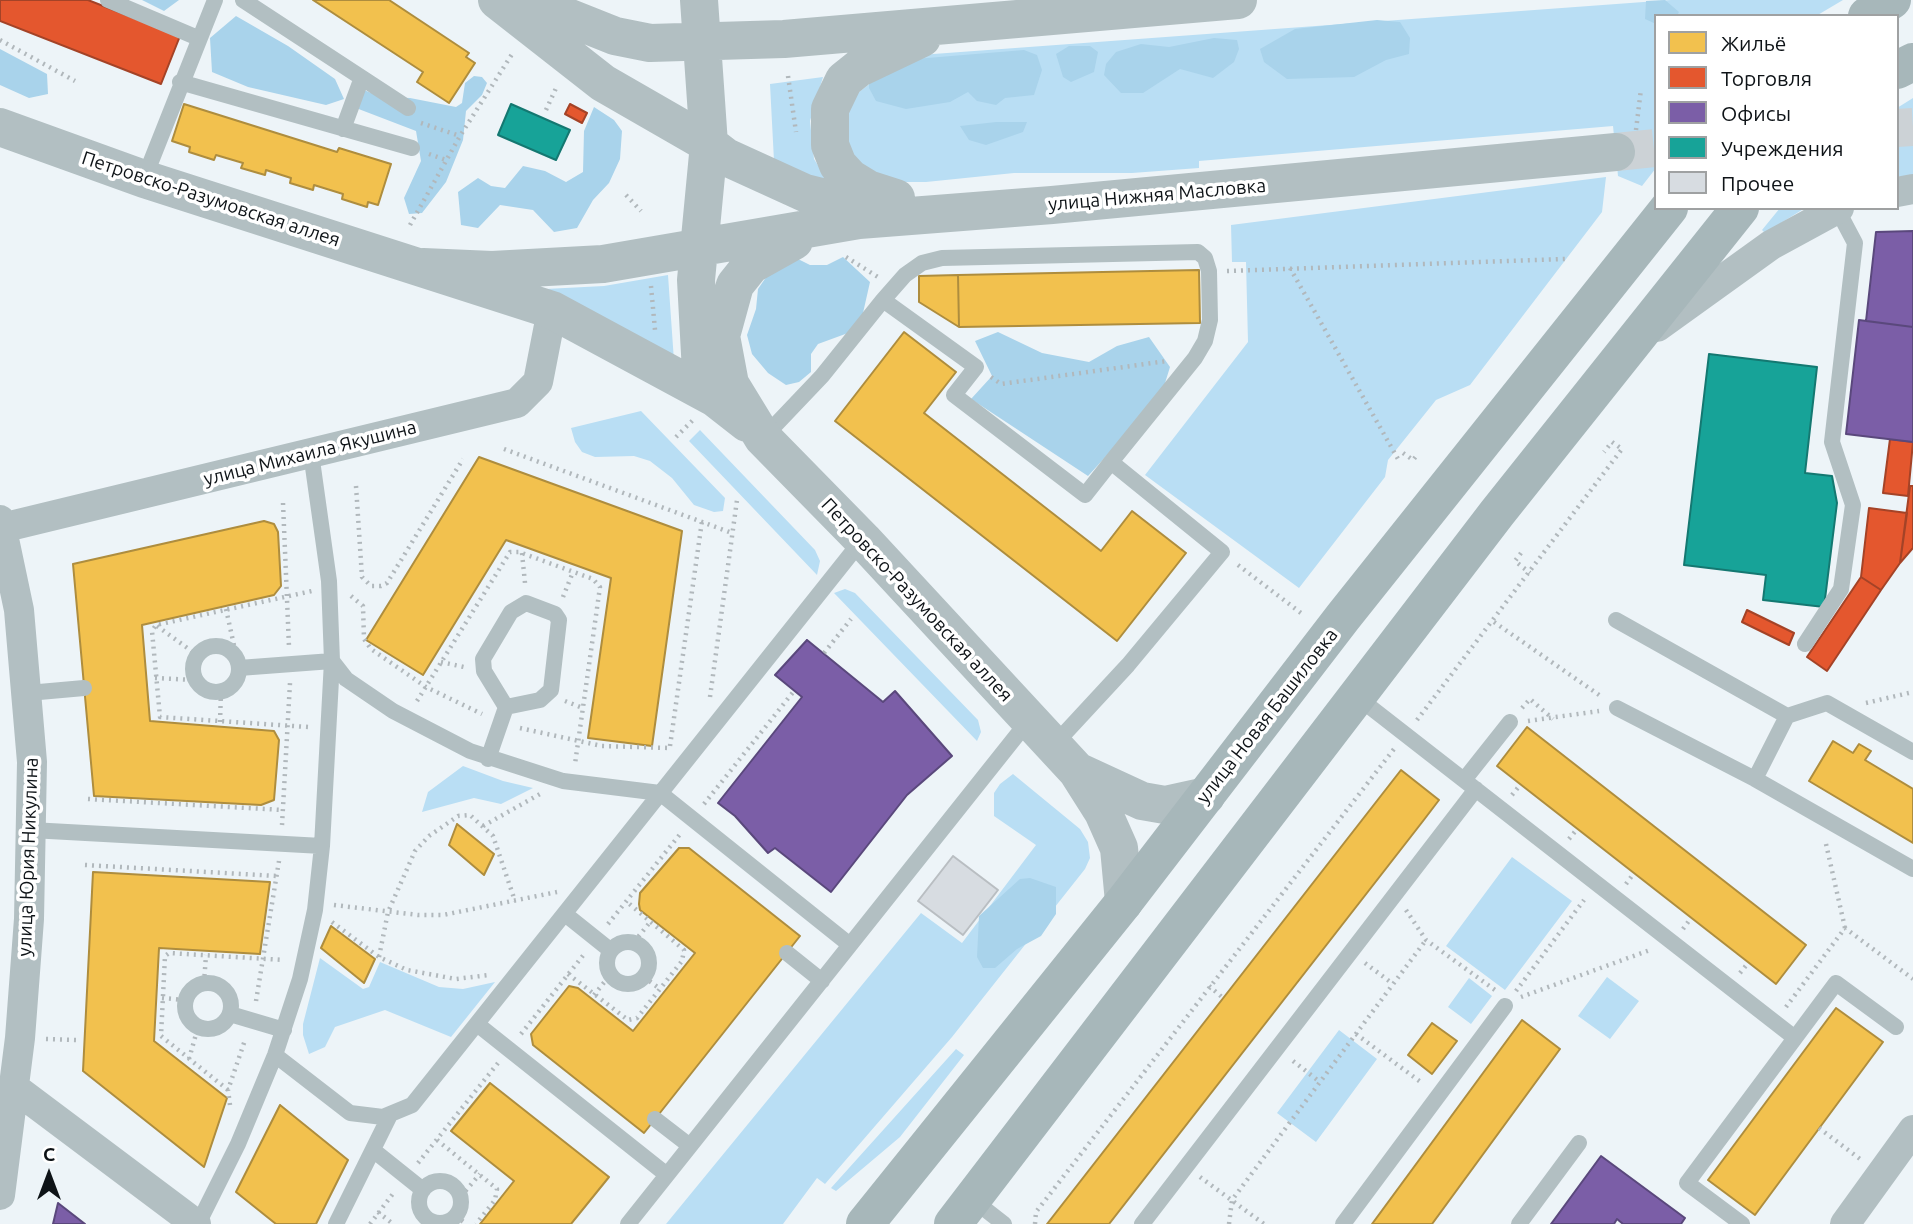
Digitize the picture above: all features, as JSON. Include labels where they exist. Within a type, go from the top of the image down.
[{"type":"main road","points":[[1870,14],[1892,0]]},
{"type":"main road","name":"улица Новая Башиловка","points":[[865,1224],[1124,902],[1352,607],[1667,210]]},
{"type":"main road","points":[[962,1211],[1497,513],[1738,210]]},
{"type":"street","points":[[497,0],[603,83],[709,144],[750,171],[796,190],[898,216]]},
{"type":"street","points":[[525,0],[615,36],[650,43],[705,43],[957,24],[1097,6],[1238,0]]},
{"type":"street","points":[[699,0],[705,43],[709,144],[696,280],[698,345],[705,408]]},
{"type":"street","points":[[957,24],[879,56],[844,80],[830,109],[830,145],[838,165],[850,178],[868,189],[891,197],[981,209]]},
{"type":"street","name":"Петровско-Разумовская аллея","points":[[0,127],[144,179],[552,310],[705,408],[760,434]]},
{"type":"street","name":"улица Нижняя Масловка","points":[[701,248],[859,220],[1052,205],[1616,152]]},
{"type":"street","points":[[1626,351],[1752,257],[1836,210]]},
{"type":"street","name":"Петровско-Разумовская аллея","points":[[859,220],[784,244],[751,265],[735,285],[721,336],[722,357],[730,384],[760,434],[863,540],[1053,746],[1103,812],[1119,848],[1124,902]]},
{"type":"street","name":"Петровско-Разумовская аллея","points":[[424,267],[492,270],[563,267],[603,264],[701,248]]},
{"type":"street","name":"улица Михаила Якушина","points":[[1,524],[516,403],[538,382],[552,310]]},
{"type":"street","name":"улица Юрия Никулина","points":[[0,1195],[16,1089],[29,919],[32,830],[28,693],[19,610],[1,524]]},
{"type":"street","name":"Петровско-Разумовская аллея","points":[[1053,746],[1142,801],[1165,805],[1206,796]]},
{"type":"street","points":[[16,1089],[197,1224]]},
{"type":"street","points":[[1844,1224],[1911,1137]]},
{"type":"lane","points":[[108,0],[198,38]]},
{"type":"lane","points":[[144,179],[180,82],[215,0]]},
{"type":"lane","points":[[243,0],[361,80],[408,108]]},
{"type":"lane","points":[[342,129],[361,80]]},
{"type":"lane","points":[[180,82],[412,148]]},
{"type":"lane","points":[[1805,644],[1841,589],[1853,505],[1832,442],[1855,243],[1838,210]]},
{"type":"lane","points":[[760,434],[822,376],[883,300],[894,287],[922,263],[942,258],[1189,251],[1205,258],[1209,271],[1210,320],[1205,341],[1195,358],[1085,495],[954,395],[976,367],[883,300]]},
{"type":"lane","points":[[197,1224],[241,1137],[275,1055],[305,961],[316,903],[322,846],[332,661],[329,581],[311,453]]},
{"type":"lane","points":[[628,1224],[850,945],[1053,746],[1128,665],[1222,552],[1111,462]]},
{"type":"lane","points":[[275,1055],[350,1113],[373,1117],[390,1115],[412,1105],[863,540]]},
{"type":"lane","points":[[526,603],[555,614],[559,620],[551,690],[540,700],[506,707],[484,671],[483,659],[511,612],[526,603]]},
{"type":"lane","points":[[1616,620],[1787,716]]},
{"type":"lane","points":[[215,646],[228,649],[238,664],[236,680],[221,691],[204,689],[195,680],[192,667],[197,655],[215,646]]},
{"type":"lane","points":[[238,664],[332,661]]},
{"type":"lane","points":[[332,661],[346,679],[405,719],[488,759],[568,782],[660,793],[850,945]]},
{"type":"lane","points":[[28,693],[84,688]]},
{"type":"lane","points":[[1356,696],[1795,1038]]},
{"type":"lane","points":[[1755,779],[1787,716],[1827,703],[1913,752]]},
{"type":"lane","points":[[488,759],[506,707]]},
{"type":"lane","points":[[1617,708],[1755,779],[1913,869]]},
{"type":"lane","points":[[1142,1224],[1396,894],[1510,722]]},
{"type":"lane","points":[[32,830],[322,846]]},
{"type":"lane","points":[[565,914],[610,950]]},
{"type":"lane","points":[[621,942],[634,942],[648,954],[649,966],[644,977],[629,984],[619,982],[610,975],[606,962],[610,950],[621,942]]},
{"type":"lane","points":[[787,953],[822,981]]},
{"type":"lane","points":[[204,983],[216,985],[226,992],[230,1002],[230,1014],[219,1027],[209,1030],[198,1027],[187,1016],[185,1000],[190,991],[204,983]]},
{"type":"lane","points":[[1742,1224],[1687,1183],[1836,983],[1896,1027]]},
{"type":"lane","points":[[1343,1224],[1507,1003]]},
{"type":"lane","points":[[230,1014],[284,1030]]},
{"type":"lane","points":[[477,1024],[667,1175]]},
{"type":"lane","points":[[336,1224],[390,1115]]},
{"type":"lane","points":[[655,1119],[690,1146]]},
{"type":"lane","points":[[1519,1224],[1579,1143]]},
{"type":"lane","points":[[373,1150],[423,1190]]},
{"type":"lane","points":[[441,1181],[454,1185],[461,1196],[461,1220],[446,1223],[427,1222],[419,1202],[423,1190],[441,1181]]},
{"type":"lane","points":[[962,1211],[1004,1224]]},
{"type":"path","points":[[0,40],[75,81]]},
{"type":"path","points":[[410,225],[460,136],[515,50]]},
{"type":"path","points":[[546,110],[560,79]]},
{"type":"path","points":[[408,108],[418,122],[460,136]]},
{"type":"path","points":[[626,195],[641,211]]},
{"type":"path","points":[[846,257],[894,287]]},
{"type":"path","points":[[1209,271],[1565,259]]},
{"type":"path","points":[[1290,268],[1398,459]]},
{"type":"path","points":[[650,278],[656,339]]},
{"type":"path","points":[[976,367],[1001,384],[1195,358]]},
{"type":"path","points":[[676,436],[705,408]]},
{"type":"path","points":[[1035,1224],[1036,1212],[1494,622],[1622,449],[1612,442],[1604,452]]},
{"type":"path","points":[[504,449],[732,533]]},
{"type":"path","points":[[1404,453],[1413,460],[1417,455]]},
{"type":"path","points":[[356,486],[362,577],[371,586],[381,586],[387,583],[463,459]]},
{"type":"path","points":[[705,737],[737,500]]},
{"type":"path","points":[[283,503],[286,572]]},
{"type":"path","points":[[670,748],[702,522]]},
{"type":"path","points":[[405,719],[508,554],[514,551],[522,553],[593,579],[600,587],[568,782],[484,826]]},
{"type":"path","points":[[1222,552],[1301,613]]},
{"type":"path","points":[[522,553],[526,603]]},
{"type":"path","points":[[1521,553],[1515,561],[1530,573]]},
{"type":"path","points":[[226,610],[238,664]]},
{"type":"path","points":[[824,653],[851,619]]},
{"type":"path","points":[[1494,622],[1617,708]]},
{"type":"path","points":[[156,625],[197,655]]},
{"type":"path","points":[[155,678],[195,680]]},
{"type":"path","points":[[220,722],[221,691]]},
{"type":"path","points":[[370,1224],[794,691]]},
{"type":"path","points":[[1838,709],[1913,692]]},
{"type":"path","points":[[1510,722],[1530,699],[1553,719]]},
{"type":"path","points":[[1510,722],[1553,719],[1617,708]]},
{"type":"path","points":[[88,799],[283,810]]},
{"type":"path","points":[[379,957],[388,912],[415,851],[429,836],[461,815],[470,815],[484,826],[495,840],[514,901]]},
{"type":"path","points":[[1820,817],[1844,928]]},
{"type":"path","points":[[85,865],[277,876]]},
{"type":"path","points":[[1507,1003],[1597,883]]},
{"type":"path","points":[[316,903],[388,912],[443,915],[587,886]]},
{"type":"path","points":[[1396,894],[1426,940],[1507,1003]]},
{"type":"path","points":[[568,974],[625,1020],[632,1020],[660,989],[682,961],[684,950],[626,901]]},
{"type":"path","points":[[316,903],[336,925],[379,957],[415,972],[456,979],[488,976],[523,966]]},
{"type":"path","points":[[634,942],[651,921]]},
{"type":"path","points":[[1228,1224],[1232,1200],[1426,940]]},
{"type":"path","points":[[1507,1003],[1672,942]]},
{"type":"path","points":[[1351,952],[1393,984]]},
{"type":"path","points":[[228,1090],[162,1036],[166,954],[305,961]]},
{"type":"path","points":[[204,983],[206,955]]},
{"type":"path","points":[[594,995],[610,975]]},
{"type":"path","points":[[644,977],[660,989]]},
{"type":"path","points":[[1209,986],[1223,998]]},
{"type":"path","points":[[162,998],[185,1000]]},
{"type":"path","points":[[189,1059],[198,1027]]},
{"type":"path","points":[[1356,1034],[1439,1096]]},
{"type":"path","points":[[1277,1049],[1320,1082]]},
{"type":"path","points":[[1819,1128],[1860,1159]]},
{"type":"path","points":[[437,1140],[495,1186],[497,1193],[476,1224]]},
{"type":"path","points":[[1186,1166],[1264,1224]]},
{"type":"path","points":[[461,1196],[480,1174]]},
{"type":"path","points":[[379,1212],[393,1224]]},
{"type":"shaded area","points":[[142,0],[179,0],[164,11]]},
{"type":"shaded area","points":[[1665,0],[1679,12],[1654,14],[1654,23],[1645,19],[1646,1]]},
{"type":"shaded area","points":[[1671,0],[1843,0],[1819,14],[1654,14],[1654,171],[1642,186],[1618,176],[1613,126],[1199,161],[1199,168],[1132,173],[1014,173],[926,182],[890,182],[870,175],[848,152],[842,105],[906,56]]},
{"type":"shaded area","points":[[236,16],[288,46],[335,79],[344,99],[326,105],[248,87],[212,72],[210,38]]},
{"type":"shaded area","points":[[1377,20],[1400,22],[1410,38],[1409,54],[1386,60],[1354,77],[1287,79],[1264,62],[1260,49],[1295,29]]},
{"type":"shaded area","points":[[1214,38],[1237,40],[1239,49],[1234,62],[1213,78],[1180,69],[1143,93],[1121,93],[1104,75],[1106,64],[1116,52],[1141,44],[1169,47]]},
{"type":"shaded area","points":[[1069,46],[1090,46],[1098,52],[1094,72],[1071,82],[1063,77],[1056,54]]},
{"type":"shaded area","points":[[0,49],[47,74],[48,94],[29,98],[0,85]]},
{"type":"shaded area","points":[[1024,50],[1037,55],[1042,70],[1034,95],[1005,98],[996,105],[977,101],[968,92],[950,102],[906,109],[876,101],[869,88],[869,77],[915,59]]},
{"type":"shaded area","points":[[474,76],[482,77],[487,83],[482,95],[466,111],[463,140],[446,182],[422,213],[409,214],[404,198],[421,161],[416,131],[356,108],[364,90],[381,97],[410,98],[456,107],[462,103],[465,83]]},
{"type":"shaded area","points":[[823,77],[810,121],[814,159],[831,186],[774,161],[770,84]]},
{"type":"shaded area","points":[[1913,98],[1913,175],[1899,177],[1899,107]]},
{"type":"shaded area","points":[[594,107],[614,120],[622,131],[620,159],[609,183],[593,200],[577,228],[554,232],[533,210],[500,205],[478,228],[461,225],[458,192],[478,178],[491,186],[505,188],[523,166],[545,171],[566,182],[583,172],[584,131]]},
{"type":"shaded area","points":[[1027,122],[1023,132],[986,145],[969,140],[960,126]]},
{"type":"shaded area","points":[[1606,177],[1602,212],[1470,385],[1436,400],[1388,460],[1385,477],[1299,588],[1145,475],[1248,342],[1246,262],[1232,262],[1231,225]]},
{"type":"shaded area","points":[[1778,210],[1802,210],[1765,233],[1762,230]]},
{"type":"shaded area","points":[[843,257],[870,282],[863,313],[848,333],[818,344],[811,354],[811,372],[799,382],[786,385],[768,373],[752,354],[747,335],[756,309],[758,289],[771,270],[798,259],[810,265],[827,265]]},
{"type":"shaded area","points":[[668,275],[674,361],[526,290],[604,286]]},
{"type":"shaded area","points":[[998,332],[1042,353],[1089,362],[1117,346],[1149,337],[1170,367],[1161,396],[1088,476],[971,399],[992,376],[975,341]]},
{"type":"shaded area","points":[[641,411],[725,498],[723,511],[714,512],[694,505],[672,478],[650,461],[634,456],[595,457],[582,452],[575,442],[571,428]]},
{"type":"shaded area","points":[[700,430],[815,550],[820,561],[817,575],[689,441]]},
{"type":"shaded area","points":[[845,589],[855,593],[978,720],[981,732],[977,741],[834,593]]},
{"type":"shaded area","points":[[463,766],[503,781],[533,788],[501,804],[474,798],[422,812],[428,792]]},
{"type":"shaded area","points":[[1013,774],[1080,829],[1088,842],[1090,858],[1085,869],[952,1037],[825,1184],[817,1178],[783,1224],[666,1224],[921,913],[962,943],[1036,845],[994,816],[994,793],[1000,784]]},
{"type":"shaded area","points":[[1512,857],[1572,901],[1505,990],[1446,946]]},
{"type":"shaded area","points":[[1030,878],[1056,887],[1056,914],[1041,936],[1017,949],[995,968],[983,968],[977,957],[979,916],[1020,879]]},
{"type":"shaded area","points":[[320,958],[363,989],[369,987],[380,962],[439,987],[463,989],[495,982],[451,1037],[385,1010],[335,1027],[325,1047],[309,1054],[303,1035],[303,1024]]},
{"type":"shaded area","points":[[1607,977],[1639,1001],[1610,1039],[1578,1016]]},
{"type":"shaded area","points":[[1469,978],[1492,996],[1471,1024],[1448,1007]]},
{"type":"shaded area","points":[[1339,1030],[1377,1059],[1316,1142],[1277,1113]]},
{"type":"shaded area","points":[[956,1049],[964,1055],[900,1137],[836,1191],[831,1188]]},
{"type":"building: Жильё","points":[[313,0],[389,0],[469,53],[466,57],[475,63],[449,103],[417,82],[423,72]]},
{"type":"building: Жильё","points":[[184,104],[337,152],[339,148],[391,164],[378,205],[368,202],[367,207],[342,199],[343,194],[314,185],[313,190],[290,183],[291,178],[266,170],[265,175],[241,168],[243,163],[216,155],[214,160],[189,152],[190,147],[172,141]]},
{"type":"building: Жильё","points":[[1199,270],[1200,323],[959,327],[958,275]]},
{"type":"building: Жильё","points":[[958,275],[959,327],[919,302],[919,276]]},
{"type":"building: Жильё","points":[[904,332],[956,372],[924,413],[1101,551],[1132,511],[1186,553],[1117,641],[835,421]]},
{"type":"building: Жильё","points":[[479,457],[682,531],[652,746],[588,738],[611,578],[506,540],[423,675],[366,640]]},
{"type":"building: Жильё","points":[[264,521],[274,524],[278,532],[281,586],[274,595],[142,625],[150,721],[274,731],[279,740],[274,800],[261,805],[94,796],[73,564]]},
{"type":"building: Жильё","points":[[1527,727],[1806,945],[1776,984],[1497,766]]},
{"type":"building: Жильё","points":[[1833,741],[1853,753],[1859,744],[1871,751],[1865,760],[1913,789],[1913,843],[1809,781]]},
{"type":"building: Жильё","points":[[1401,770],[1439,800],[1109,1224],[1047,1224]]},
{"type":"building: Жильё","points":[[457,824],[494,854],[484,875],[449,845]]},
{"type":"building: Жильё","points":[[679,848],[689,848],[800,936],[644,1133],[533,1045],[531,1034],[569,986],[578,988],[633,1031],[695,953],[640,910],[639,904],[640,893]]},
{"type":"building: Жильё","points":[[93,872],[270,882],[260,954],[159,948],[154,1041],[227,1098],[204,1167],[83,1071]]},
{"type":"building: Жильё","points":[[331,926],[375,959],[364,983],[321,948]]},
{"type":"building: Жильё","points":[[1836,1008],[1883,1042],[1755,1215],[1708,1180]]},
{"type":"building: Жильё","points":[[1522,1020],[1560,1049],[1432,1224],[1372,1224]]},
{"type":"building: Жильё","points":[[1432,1023],[1457,1041],[1432,1074],[1408,1055]]},
{"type":"building: Жильё","points":[[490,1083],[609,1177],[571,1224],[480,1224],[514,1181],[451,1131]]},
{"type":"building: Жильё","points":[[280,1105],[348,1160],[316,1224],[276,1224],[236,1192]]},
{"type":"building: Торговля","points":[[0,0],[88,0],[180,36],[161,84],[0,21]]},
{"type":"building: Торговля","points":[[570,104],[587,113],[582,123],[565,114]]},
{"type":"building: Торговля","points":[[1890,439],[1913,442],[1908,496],[1883,493]]},
{"type":"building: Торговля","points":[[1910,486],[1913,486],[1913,548],[1900,563]]},
{"type":"building: Торговля","points":[[1869,508],[1907,513],[1900,563],[1881,590],[1861,577]]},
{"type":"building: Торговля","points":[[1861,577],[1881,590],[1827,671],[1807,657]]},
{"type":"building: Торговля","points":[[1747,610],[1794,633],[1789,645],[1742,622]]},
{"type":"building: Офисы","points":[[1913,231],[1913,327],[1866,321],[1876,232]]},
{"type":"building: Офисы","points":[[1859,320],[1913,327],[1913,442],[1846,434]]},
{"type":"building: Офисы","points":[[807,640],[883,702],[895,691],[952,756],[907,795],[831,892],[775,848],[768,853],[735,816],[718,803],[802,697],[775,675]]},
{"type":"building: Офисы","points":[[1601,1156],[1685,1218],[1681,1224],[1623,1224],[1617,1219],[1614,1224],[1551,1224]]},
{"type":"building: Офисы","points":[[58,1203],[85,1224],[53,1224]]},
{"type":"building: Учреждения","points":[[511,104],[570,130],[556,160],[498,135]]},
{"type":"building: Учреждения","points":[[1709,354],[1817,367],[1805,473],[1832,476],[1837,503],[1824,607],[1763,600],[1766,575],[1684,565]]},
{"type":"building: Прочее","points":[[953,856],[998,890],[963,935],[918,901]]},
{"type":"tunnel","points":[[1899,128],[1913,127]]},
{"type":"tunnel","points":[[1616,152],[1654,148]]}]
